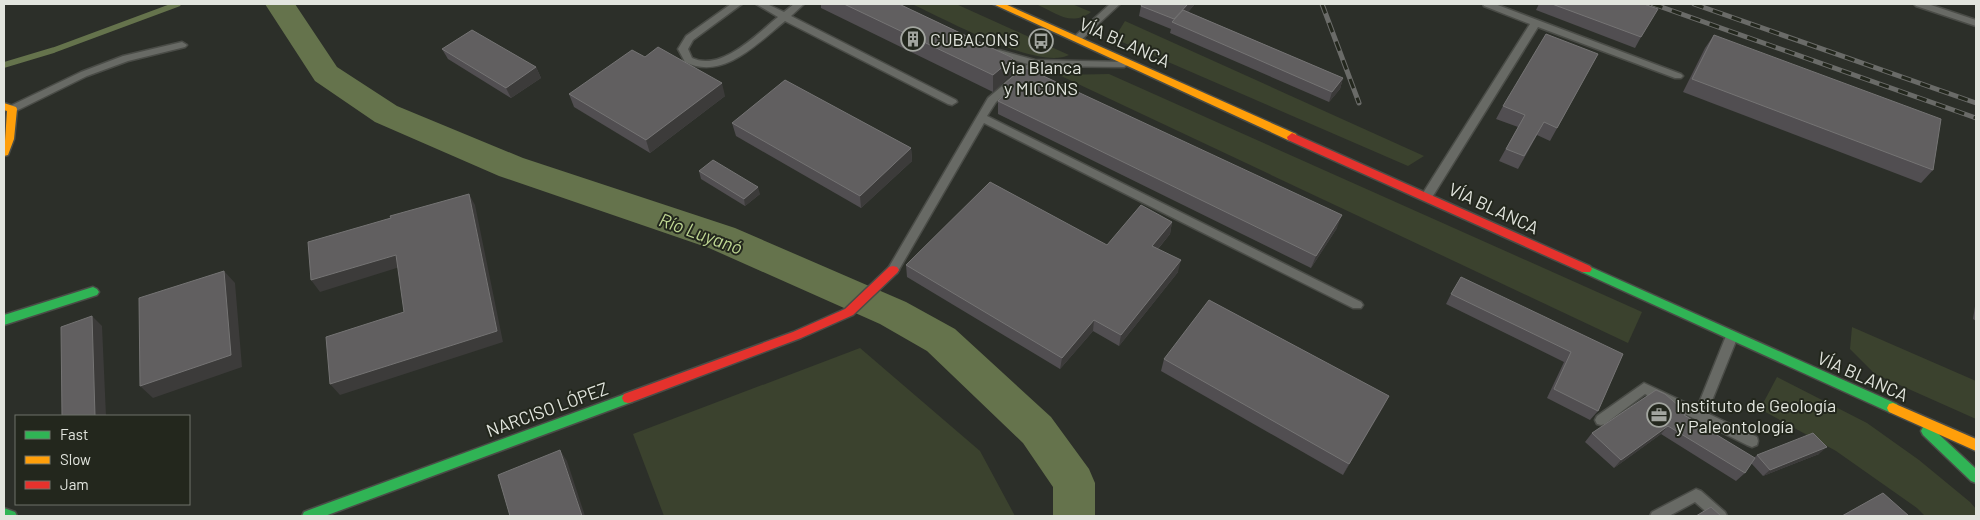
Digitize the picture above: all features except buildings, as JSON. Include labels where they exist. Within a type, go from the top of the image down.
[{"type":"main road","name":"VÍA BLANCA","points":[[998,4],[1976,445]]},
{"type":"main road","points":[[4,152],[9,139],[8,107]]},
{"type":"main road","name":"NARCISO LÓPEZ","points":[[309,516],[797,335],[849,312],[893,270]]},
{"type":"main road","points":[[4,320],[93,292]]},
{"type":"main road","points":[[1909,415],[1976,477]]},
{"type":"main road","points":[[4,514],[10,516]]},
{"type":"lane","points":[[737,4],[689,38],[683,49],[688,60],[703,65],[721,63],[729,59],[800,4]]},
{"type":"lane","points":[[760,4],[952,102]]},
{"type":"lane","points":[[1099,4],[1112,6]]},
{"type":"lane","points":[[1487,4],[1678,76]]},
{"type":"lane","points":[[1919,4],[1976,23]]},
{"type":"lane","points":[[1077,39],[1112,6]]},
{"type":"lane","points":[[1427,196],[1536,22]]},
{"type":"lane","points":[[8,107],[126,58],[182,45]]},
{"type":"lane","points":[[993,51],[1035,63],[1132,64]]},
{"type":"lane","points":[[893,270],[992,100],[1035,63]]},
{"type":"lane","points":[[982,118],[1357,306]]},
{"type":"lane","points":[[1700,416],[1732,336]]},
{"type":"lane","points":[[1600,420],[1644,388],[1752,441]]},
{"type":"lane","points":[[1657,516],[1696,495],[1720,516]]},
{"type":"green space","points":[[912,4],[956,4],[1069,55],[1055,58],[1036,56],[1014,50],[967,31]]},
{"type":"green space","points":[[1036,4],[1072,4],[1091,12],[1077,18],[1070,18]]},
{"type":"green space","points":[[1125,21],[1424,156],[1408,166],[1122,42],[1117,34]]},
{"type":"green space","points":[[1109,74],[1642,312],[1628,343],[1059,75]]},
{"type":"green space","points":[[1852,327],[1976,381],[1976,419],[1875,374],[1850,349]]},
{"type":"green space","points":[[860,348],[980,451],[1015,516],[664,516],[633,434]]},
{"type":"green space","points":[[1777,377],[1867,423],[1919,460],[1970,502],[1976,509],[1976,516],[1925,516],[1917,508],[1836,451],[1760,409]]},
{"type":"waterway","points":[[4,65],[54,50],[178,4]]},
{"type":"waterway","name":"Río Luyanó","points":[[280,4],[326,74],[350,92],[386,114],[511,167],[722,238],[893,313],[941,340],[1037,430],[1074,483],[1074,516]]},
{"type":"railway","points":[[1322,4],[1359,103]]},
{"type":"railway","points":[[1653,4],[1976,118]]},
{"type":"railway","points":[[1694,4],[1976,103]]},
{"type":"traffic: fast","points":[[1586,269],[1893,408]]},
{"type":"traffic: fast","points":[[4,320],[93,292]]},
{"type":"traffic: fast","points":[[309,516],[628,398]]},
{"type":"traffic: fast","points":[[1927,431],[1976,477]]},
{"type":"traffic: fast","points":[[4,514],[10,516]]},
{"type":"traffic: slow","points":[[998,4],[1292,137]]},
{"type":"traffic: slow","points":[[4,106],[12,109],[9,139],[4,152]]},
{"type":"traffic: slow","points":[[1893,408],[1976,445]]},
{"type":"traffic: jam","points":[[1292,137],[1586,269]]},
{"type":"traffic: jam","points":[[628,398],[797,335],[849,312],[893,270]]},
{"type":"place","name":"CUBACONS","points":[[913,39]]},
{"type":"place","name":"Via Blanca y MICONS","points":[[1041,41]]},
{"type":"place","name":"Instituto de Geología y Paleontología","points":[[1659,415]]}]
